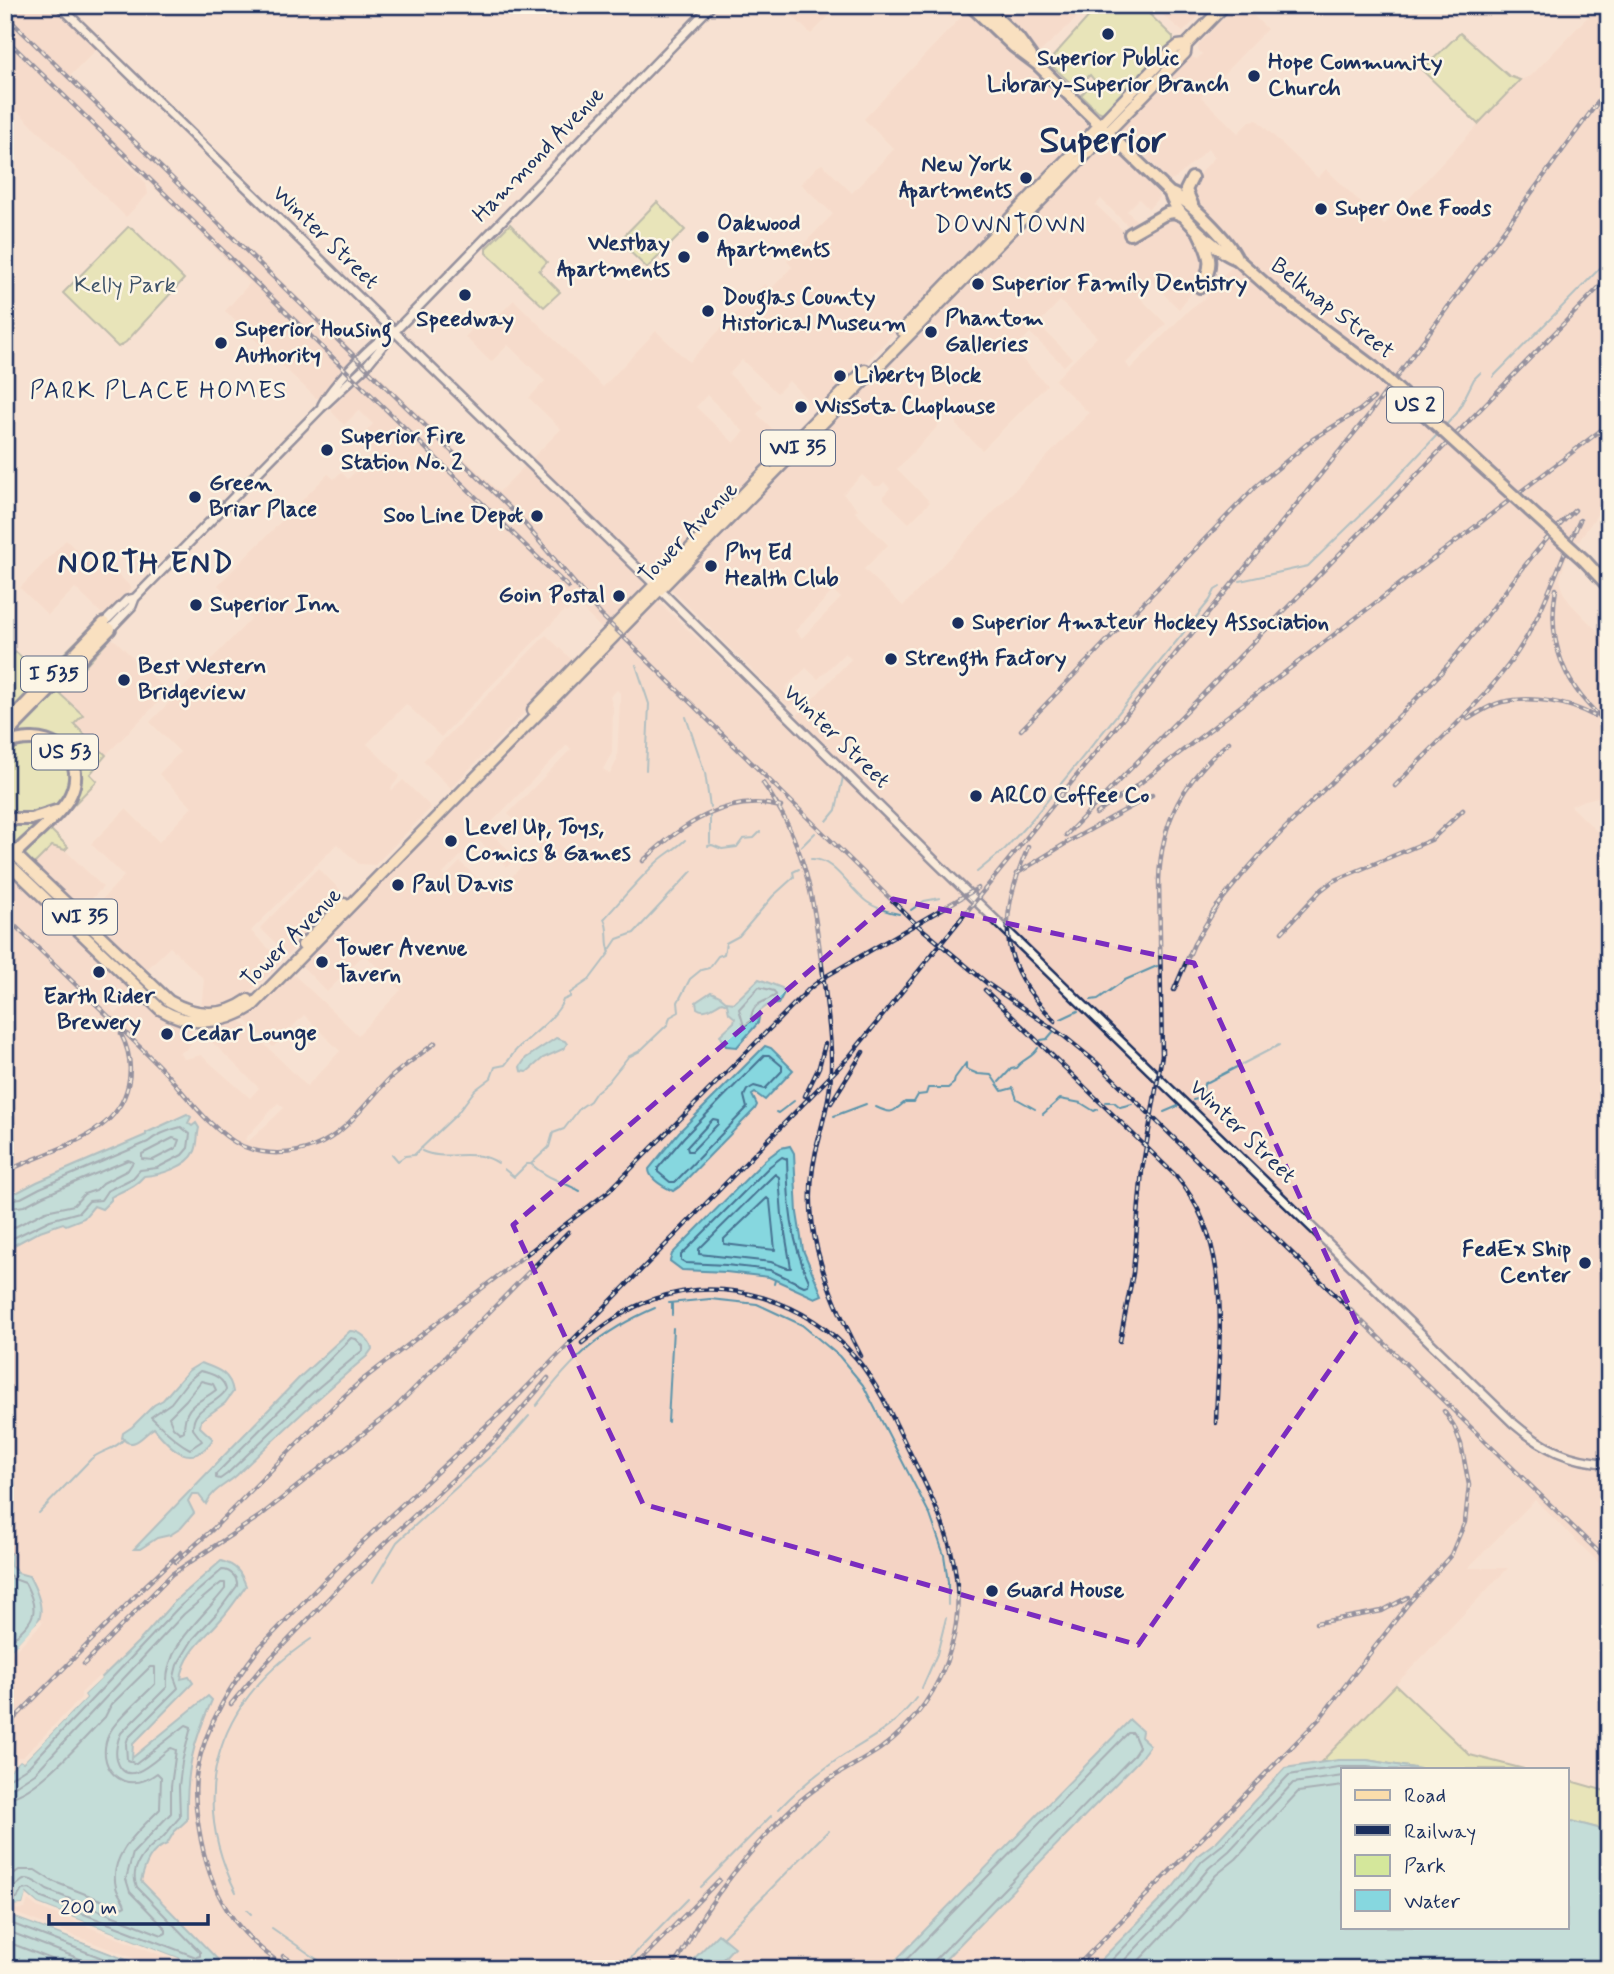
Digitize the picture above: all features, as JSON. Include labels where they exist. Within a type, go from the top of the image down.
[{"type":"highway","name":"US 2","points":[[970,5],[1009,43],[1037,64],[1170,193],[1184,201],[1219,235],[1237,259]]},
{"type":"highway","name":"US 2","points":[[984,5],[1018,38],[1037,64]]},
{"type":"highway","points":[[1192,178],[1186,188],[1188,198],[1219,235]]},
{"type":"highway","name":"US 2","points":[[1170,193],[1172,202],[1196,228],[1226,254],[1237,259]]},
{"type":"highway","points":[[1130,234],[1167,213],[1176,212],[1185,216]]},
{"type":"highway","points":[[1196,228],[1206,247],[1210,265],[1208,276],[1200,287]]},
{"type":"highway","name":"Belknap Street","points":[[1237,259],[1287,302],[1373,367],[1609,581]]},
{"type":"highway","name":"Belknap Street","points":[[1585,561],[1609,587]]},
{"type":"highway","name":"I 535","points":[[5,726],[107,626]]},
{"type":"highway","name":"I 535","points":[[5,736],[107,626]]},
{"type":"highway","name":"US 53","points":[[5,745],[19,739],[37,738],[55,744],[68,755],[75,771],[74,784],[69,800],[59,810]]},
{"type":"highway","points":[[5,819],[31,819],[59,810]]},
{"type":"highway","points":[[10,857],[59,810]]},
{"type":"main road","name":"Tower Avenue","points":[[657,588],[1042,187],[1180,58],[1186,45],[1225,5]]},
{"type":"main road","name":"Tower Avenue","points":[[10,857],[159,994],[201,1018],[239,1006],[253,996],[1026,214],[1104,129]]},
{"type":"main road","points":[[1026,214],[1025,210],[1042,187]]},
{"type":"main road","name":"WI 35","points":[[5,845],[10,857]]},
{"type":"street","name":"Winter Street","points":[[59,5],[1513,1423],[1556,1453],[1573,1459],[1607,1463]]},
{"type":"street","name":"Hammond Avenue","points":[[107,626],[128,600],[135,598],[321,408],[329,393],[380,339],[394,332],[712,5]]},
{"type":"highlighted area","points":[[893,899],[1194,963],[1359,1328],[1138,1645],[643,1504],[513,1225]]},
{"type":"shaded area","points":[[5,5],[59,5],[101,45],[70,76],[499,492],[561,429],[529,398],[545,381],[508,345],[491,362],[465,337],[478,323],[485,329],[514,300],[603,387],[656,331],[689,362],[764,284],[771,289],[792,267],[787,261],[833,214],[801,184],[817,167],[822,164],[852,193],[894,149],[864,119],[966,12],[971,12],[991,30],[1004,47],[1022,60],[1090,130],[819,411],[789,381],[777,393],[742,360],[729,374],[763,407],[757,414],[787,443],[604,631],[576,603],[566,613],[564,611],[441,737],[406,704],[367,744],[400,776],[392,790],[403,780],[431,808],[375,865],[359,864],[337,844],[251,931],[280,960],[279,965],[246,996],[228,1006],[201,1008],[204,979],[170,947],[146,970],[141,969],[91,920],[92,910],[124,876],[91,844],[126,809],[159,842],[192,807],[159,774],[180,752],[150,722],[251,619],[218,585],[328,474],[334,479],[341,472],[348,479],[373,453],[359,439],[373,424],[359,410],[344,425],[332,412],[332,408],[354,385],[343,374],[320,398],[316,398],[225,311],[250,283],[121,155],[146,183],[148,194],[126,217],[5,99]],"holes":[[[707,395],[744,432],[734,443],[696,407]]]},
{"type":"shaded area","points":[[781,5],[834,5],[828,11],[831,14],[811,34]]},
{"type":"shaded area","points":[[938,5],[963,5],[963,6],[951,19]]},
{"type":"shaded area","points":[[989,5],[1065,5],[1077,18],[1040,52],[1034,50]]},
{"type":"shaded area","points":[[1151,5],[1210,5],[1183,32]]},
{"type":"shaded area","points":[[1236,5],[1243,5],[1267,29],[1201,97],[1238,133],[1250,121],[1257,120],[1318,178],[1326,169],[1384,225],[1520,80],[1531,76],[1599,5],[1609,5],[1609,498],[1566,559],[1560,579],[1563,592],[1570,603],[1609,643],[1609,794],[1571,806],[1609,843],[1609,930],[1601,938],[1609,945],[1609,1459],[1583,1457],[1558,1450],[1533,1435],[1511,1416],[799,723],[798,714],[851,659],[845,653],[818,679],[806,668],[785,688],[798,700],[789,707],[669,587],[1102,144],[1110,146],[1159,197],[1149,209],[1139,199],[1127,211],[1137,221],[1130,228],[1101,199],[1096,205],[1132,239],[1140,231],[1170,215],[1178,218],[1201,241],[1208,260],[1204,277],[1179,309],[1151,282],[1137,295],[1166,324],[1126,363],[1130,369],[1191,308],[1207,297],[1207,291],[1234,265],[1293,316],[1303,307],[1233,245],[1191,198],[1191,183],[1215,157],[1208,149],[1170,181],[1119,131],[1120,126],[1186,59],[1197,59],[1202,54],[1198,50],[1199,44]],"holes":[[[1060,301],[1097,337],[1055,380],[1089,413],[903,606],[864,569],[888,545],[855,512],[858,509],[843,494],[862,475],[874,486],[880,486],[884,482],[890,488],[884,499],[909,523],[930,502],[897,469],[938,426],[932,414],[939,406],[945,416],[956,409],[961,415],[956,425],[982,450],[1047,385],[1013,350],[1030,333],[1064,366],[1072,358],[1038,324]],[[833,591],[841,598],[802,638],[795,631]]]},
{"type":"shaded area","points":[[66,540],[97,570],[105,562],[132,588],[107,614],[102,614],[75,588],[48,615],[20,588]]},
{"type":"shaded area","points":[[659,602],[869,801],[1517,1434],[1534,1447],[1563,1462],[1609,1468],[1609,1573],[1535,1500],[1468,1568],[1508,1568],[1321,1762],[1285,1768],[1217,1841],[1197,1856],[1173,1887],[1092,1969],[936,1969],[1139,1761],[1150,1745],[1130,1720],[887,1969],[714,1969],[734,1948],[718,1934],[684,1969],[227,1969],[141,1881],[146,1862],[159,1847],[167,1844],[174,1832],[187,1820],[186,1787],[189,1762],[197,1732],[212,1700],[208,1697],[132,1760],[133,1744],[193,1683],[181,1680],[182,1669],[198,1643],[223,1618],[231,1564],[221,1561],[173,1603],[23,1762],[20,1760],[5,1775],[5,1657],[40,1619],[42,1607],[30,1576],[18,1573],[10,1566],[12,1555],[5,1547],[5,1250],[52,1226],[75,1222],[94,1206],[132,1186],[144,1176],[155,1176],[177,1167],[195,1151],[198,1137],[188,1123],[191,1117],[187,1114],[18,1192],[5,1194],[5,863],[128,983],[128,990],[111,1009],[115,1014],[134,996],[140,996],[172,1020],[191,1029],[192,1042],[187,1049],[179,1053],[185,1059],[201,1055],[250,1098],[259,1088],[208,1035],[214,1026],[239,1019],[307,1086],[340,1051],[304,1015],[273,1047],[243,1017],[292,973],[358,1035],[401,990],[367,957],[375,948],[372,946],[327,992],[300,964],[650,606]],"holes":[[[617,690],[620,693],[617,760],[610,774],[603,769],[612,753],[613,707],[610,697]],[[567,745],[571,749],[508,814],[541,846],[495,894],[460,862],[445,877],[443,874],[477,839],[507,867],[517,858],[486,828]],[[278,1103],[284,1108],[248,1142],[245,1139]]]},
{"type":"shaded area","points":[[546,635],[571,659],[572,664],[451,788],[423,761]]},
{"type":"shaded area","points":[[111,639],[168,692],[106,755],[74,724],[60,694]]},
{"type":"shaded area","points":[[52,846],[65,850],[103,887],[85,906],[76,905],[34,864]]},
{"type":"shaded area","points":[[318,868],[346,896],[288,955],[260,928]]},
{"type":"shaded area","points":[[26,1894],[38,1904],[207,1969],[150,1969],[5,1913],[6,1906]]},
{"type":"green space","points":[[1099,5],[1140,5],[1173,37],[1173,42],[1105,114],[1081,95],[1095,81],[1090,75],[1076,88],[1053,67],[1050,60]]},
{"type":"green space","points":[[1460,33],[1509,76],[1520,80],[1478,124],[1422,70]]},
{"type":"green space","points":[[657,202],[685,230],[647,268],[620,240]]},
{"type":"green space","points":[[510,224],[547,262],[539,271],[560,292],[544,307],[486,253],[486,248]]},
{"type":"green space","name":"Kelly Park","points":[[128,227],[184,279],[126,342],[118,347],[63,293]]},
{"type":"green space","points":[[95,623],[95,627],[5,723],[5,663],[16,652],[41,676]]},
{"type":"green space","points":[[110,639],[60,694],[83,715],[74,724],[106,755],[90,774],[97,781],[50,829],[68,847],[65,850],[52,846],[34,864],[23,852],[75,790],[65,746],[51,738],[36,735],[5,740]]},
{"type":"green space","points":[[38,741],[58,750],[67,761],[71,775],[65,798],[49,811],[5,817],[5,749]]},
{"type":"green space","points":[[50,816],[18,844],[5,838],[5,821]]},
{"type":"green space","points":[[1396,1685],[1470,1755],[1520,1768],[1414,1768],[1367,1760],[1321,1762]]},
{"type":"green space","points":[[1568,1780],[1609,1792],[1609,1831],[1568,1820]]},
{"type":"water","points":[[759,979],[782,988],[784,993],[778,1004],[768,1005],[760,1011],[758,1023],[737,1047],[726,1046],[720,1035],[735,1018],[729,1013],[727,1004],[722,1002],[709,1009],[700,1010],[696,1002],[711,992],[727,1002],[734,1003]]},
{"type":"water","points":[[556,1038],[567,1044],[563,1049],[543,1058],[527,1072],[521,1071],[520,1067],[526,1058]]},
{"type":"water","points":[[765,1046],[771,1048],[793,1070],[765,1100],[755,1093],[752,1095],[757,1105],[755,1109],[679,1187],[673,1191],[658,1182],[651,1176],[649,1169],[679,1132]]},
{"type":"water","points":[[187,1114],[191,1117],[188,1123],[192,1126],[196,1123],[199,1128],[195,1151],[186,1162],[165,1172],[144,1176],[133,1186],[111,1197],[102,1209],[94,1206],[84,1218],[40,1231],[5,1250],[5,1194],[18,1192]]},
{"type":"water","points":[[790,1146],[794,1153],[797,1213],[803,1250],[822,1295],[815,1298],[769,1277],[682,1270],[670,1261],[672,1254],[765,1160],[781,1148]]},
{"type":"water","points":[[350,1331],[367,1339],[372,1349],[367,1356],[216,1491],[206,1504],[198,1494],[192,1494],[188,1501],[194,1513],[181,1528],[140,1549],[134,1549],[300,1377]]},
{"type":"water","points":[[201,1363],[226,1376],[233,1392],[225,1403],[201,1420],[200,1427],[213,1439],[205,1449],[197,1454],[182,1453],[167,1443],[154,1428],[135,1442],[126,1442],[122,1438],[123,1433],[163,1400],[188,1371]]},
{"type":"water","points":[[5,1547],[12,1555],[11,1566],[18,1573],[29,1576],[40,1603],[41,1613],[33,1629],[5,1657]]},
{"type":"water","points":[[221,1561],[237,1570],[246,1586],[186,1661],[181,1679],[189,1677],[193,1683],[133,1744],[132,1758],[208,1696],[212,1700],[192,1758],[187,1820],[174,1832],[167,1844],[152,1854],[141,1881],[227,1969],[207,1969],[38,1904],[27,1894],[23,1905],[5,1907],[5,1775],[20,1760],[23,1762],[86,1698],[84,1695],[173,1603]]},
{"type":"water","points":[[1130,1720],[1142,1731],[1141,1737],[1150,1745],[1138,1761],[936,1969],[887,1969]]},
{"type":"water","points":[[1338,1760],[1367,1760],[1414,1768],[1341,1768],[1341,1928],[1568,1928],[1568,1820],[1609,1831],[1609,1969],[1092,1969],[1173,1887],[1197,1856],[1217,1841],[1285,1768]]},
{"type":"water","points":[[5,1913],[150,1969],[5,1969]]},
{"type":"water","points":[[718,1934],[734,1947],[714,1969],[684,1969]]},
{"type":"pier","points":[[40,1619],[43,1622],[5,1661],[5,1657]]},
{"type":"pier","points":[[99,1676],[101,1679],[84,1695],[86,1698],[23,1762],[20,1760],[5,1775],[5,1770],[18,1757],[23,1757]]},
{"type":"pier","points":[[26,1894],[38,1904],[207,1969],[197,1969],[37,1907],[28,1900],[25,1909],[7,1910],[152,1965],[154,1969],[5,1913],[6,1906],[23,1905]]},
{"type":"waterway","points":[[1493,377],[1609,259]]},
{"type":"waterway","points":[[1444,427],[1457,413],[1474,379],[1480,373]]},
{"type":"waterway","points":[[1240,581],[1308,566],[1382,494],[1438,434]]},
{"type":"waterway","points":[[977,872],[1005,849],[1034,817],[1220,587]]},
{"type":"waterway","points":[[636,665],[649,704],[646,770]]},
{"type":"waterway","points":[[686,717],[705,773],[710,807]]},
{"type":"waterway","points":[[827,821],[836,810],[843,777]]},
{"type":"waterway","points":[[710,816],[710,843]]},
{"type":"waterway","points":[[708,846],[722,849],[737,847],[743,839],[754,838],[760,832]]},
{"type":"waterway","points":[[802,846],[815,833]]},
{"type":"waterway","points":[[392,1154],[398,1161],[405,1156],[414,1155],[456,1115],[475,1090],[491,1078],[495,1067],[505,1065],[518,1048],[550,1019],[563,1000],[589,980],[610,952],[604,919],[659,860],[685,840]]},
{"type":"waterway","points":[[811,859],[827,863],[870,904],[899,914]]},
{"type":"waterway","points":[[531,1164],[549,1147],[553,1133],[564,1129],[628,1057],[640,1051],[668,1024],[670,1017],[679,1012],[678,1002],[690,979],[701,970],[709,968],[718,956],[724,954],[726,943],[739,936],[773,896],[794,877],[793,872],[799,869]]},
{"type":"waterway","points":[[609,951],[617,939],[634,933],[692,871]]},
{"type":"waterway","points":[[911,910],[924,901],[940,898]]},
{"type":"waterway","points":[[1091,1000],[1098,999],[1125,980],[1157,966]]},
{"type":"waterway","points":[[1061,1019],[1078,1011]]},
{"type":"waterway","points":[[1041,1040],[1047,1039],[1053,1032]]},
{"type":"waterway","points":[[1193,1100],[1202,1098],[1204,1084],[1279,1045]]},
{"type":"waterway","points":[[999,1082],[1038,1048]]},
{"type":"waterway","points":[[876,1107],[892,1111],[905,1102],[914,1102],[918,1095],[926,1094],[928,1088],[948,1088],[966,1063],[966,1069],[991,1075],[1002,1091],[1013,1088],[1017,1099],[1035,1109]]},
{"type":"waterway","points":[[1043,1114],[1060,1099],[1081,1103],[1094,1111],[1098,1109]]},
{"type":"waterway","points":[[776,1112],[794,1101]]},
{"type":"waterway","points":[[1106,1102],[1114,1102],[1120,1107],[1132,1104]]},
{"type":"waterway","points":[[834,1116],[866,1104]]},
{"type":"waterway","points":[[1164,1112],[1178,1106]]},
{"type":"waterway","points":[[422,1151],[441,1155],[480,1156],[498,1163]]},
{"type":"waterway","points":[[504,1169],[514,1177],[527,1164],[531,1164],[548,1176],[580,1191]]},
{"type":"waterway","points":[[774,1284],[775,1280]]},
{"type":"waterway","points":[[669,1303],[710,1299],[757,1304],[802,1325],[839,1356],[863,1385],[930,1515],[944,1555],[948,1605]]},
{"type":"waterway","points":[[672,1303],[672,1315]]},
{"type":"waterway","points":[[536,1406],[588,1348],[618,1327],[655,1308]]},
{"type":"waterway","points":[[668,1422],[673,1328]]},
{"type":"waterway","points":[[373,1582],[397,1542],[508,1440],[529,1416]]},
{"type":"waterway","points":[[39,1513],[91,1459],[117,1446],[124,1439]]},
{"type":"waterway","points":[[922,1688],[937,1654],[946,1618]]},
{"type":"waterway","points":[[236,1892],[221,1855],[214,1818],[214,1784],[220,1750],[234,1719],[253,1690],[279,1663],[311,1639]]},
{"type":"waterway","points":[[779,1809],[822,1770],[889,1726],[916,1698]]},
{"type":"waterway","points":[[701,1887],[771,1816]]},
{"type":"waterway","points":[[723,1937],[828,1831]]},
{"type":"waterway","points":[[620,1969],[688,1899]]},
{"type":"waterway","points":[[247,1910],[251,1914]]},
{"type":"waterway","points":[[272,1928],[331,1969]]},
{"type":"railway","points":[[5,15],[519,517],[601,615],[915,923],[988,984],[1065,1037],[1097,1063],[1609,1562]]},
{"type":"railway","points":[[5,38],[568,587]]},
{"type":"railway","points":[[289,1969],[253,1942],[227,1910],[210,1873],[199,1829],[195,1785],[201,1753],[221,1705],[240,1675],[260,1647],[359,1545],[518,1396],[849,1057],[1368,416],[1609,87]]},
{"type":"railway","points":[[1066,835],[1609,277]]},
{"type":"railway","points":[[1021,730],[1255,487],[1313,439],[1360,410],[1374,398]]},
{"type":"railway","points":[[1096,814],[1139,784],[1609,424]]},
{"type":"railway","points":[[1212,913],[1266,848],[1447,666],[1524,566],[1575,510]]},
{"type":"railway","points":[[1567,549],[1580,520]]},
{"type":"railway","points":[[1395,786],[1471,709],[1512,660],[1537,617],[1570,540]]},
{"type":"railway","points":[[1556,589],[1554,629],[1563,664],[1581,696],[1609,724]]},
{"type":"railway","points":[[1468,719],[1498,703],[1525,699],[1561,704],[1594,716]]},
{"type":"railway","points":[[1120,1341],[1133,1273],[1142,1170],[1162,1055],[1159,880],[1164,838],[1170,820],[1188,787],[1199,771],[1229,742]]},
{"type":"railway","points":[[763,783],[790,829],[799,852],[816,922],[831,1058],[829,1093],[817,1144]]},
{"type":"railway","points":[[1016,874],[1152,795]]},
{"type":"railway","points":[[643,861],[673,836],[706,815],[742,804],[781,807]]},
{"type":"railway","points":[[1282,932],[1320,891],[1333,881],[1431,840],[1463,810]]},
{"type":"railway","points":[[1028,847],[1011,897],[1009,940],[1013,960],[1022,980],[1055,1021]]},
{"type":"railway","points":[[176,1562],[213,1529],[361,1381],[609,1191],[809,989],[823,978],[978,888]]},
{"type":"railway","points":[[1174,990],[1194,944],[1217,906]]},
{"type":"railway","points":[[5,916],[158,1065],[207,1120],[230,1139],[251,1149],[288,1153],[326,1141],[346,1126],[389,1079],[435,1043]]},
{"type":"railway","points":[[985,990],[1176,1176],[1195,1203],[1215,1262],[1219,1294],[1216,1423]]},
{"type":"railway","points":[[5,1172],[78,1140],[110,1118],[124,1097],[130,1072],[121,1034]]},
{"type":"railway","points":[[805,1096],[819,1067],[825,1044]]},
{"type":"railway","points":[[831,1103],[863,1052]]},
{"type":"railway","points":[[820,1136],[813,1166],[811,1195],[817,1250],[835,1303],[861,1356]]},
{"type":"railway","points":[[84,1664],[172,1574],[260,1516],[393,1410],[568,1232]]},
{"type":"railway","points":[[582,1343],[634,1307],[681,1292],[737,1292],[764,1298],[814,1321],[856,1358],[880,1394],[934,1504],[951,1550],[956,1573],[958,1597],[951,1647],[940,1677],[925,1704],[893,1739],[814,1790],[779,1821],[718,1894],[671,1969]]},
{"type":"railway","points":[[231,1704],[263,1666],[351,1575],[496,1439],[548,1378]]},
{"type":"railway","points":[[1074,1969],[1320,1718],[1408,1604],[1451,1555],[1465,1522],[1469,1485],[1461,1444],[1444,1411]]},
{"type":"railway","points":[[5,1728],[181,1552]]},
{"type":"railway","points":[[1316,1623],[1382,1611],[1408,1597]]},
{"type":"railway","points":[[632,1969],[719,1880]]},
{"type":"railway","points":[[283,1956],[306,1969]]},
{"type":"place","name":"Superior Public Library-Superior Branch","points":[[1108,34]]},
{"type":"place","name":"Hope Community Church","points":[[1254,76]]},
{"type":"place","name":"New York Apartments","points":[[1026,178]]},
{"type":"place","name":"Super One Foods","points":[[1321,209]]},
{"type":"place","name":"Oakwood Apartments","points":[[703,237]]},
{"type":"place","name":"Westbay Apartments","points":[[684,257]]},
{"type":"place","name":"Superior Family Dentistry","points":[[978,284]]},
{"type":"place","name":"Speedway","points":[[465,295]]},
{"type":"place","name":"Douglas County Historical Museum","points":[[708,311]]},
{"type":"place","name":"Phantom Galleries","points":[[931,332]]},
{"type":"place","name":"Superior Housing Authority","points":[[221,343]]},
{"type":"place","name":"Liberty Block","points":[[840,376]]},
{"type":"place","name":"Wissota Chophouse","points":[[801,407]]},
{"type":"place","name":"Superior Fire Station No. 2","points":[[327,450]]},
{"type":"place","name":"Green Briar Place","points":[[195,497]]},
{"type":"place","name":"Soo Line Depot","points":[[537,516]]},
{"type":"place","name":"Phy Ed Health Club","points":[[711,566]]},
{"type":"place","name":"Goin Postal","points":[[619,596]]},
{"type":"place","name":"Superior Inn","points":[[196,605]]},
{"type":"place","name":"Superior Amateur Hockey Association","points":[[958,623]]},
{"type":"place","name":"Strength Factory","points":[[891,659]]},
{"type":"place","name":"Best Western Bridgeview","points":[[124,680]]},
{"type":"place","name":"ARCO Coffee Co","points":[[976,796]]},
{"type":"place","name":"Level Up, Toys, Comics & Games","points":[[451,841]]},
{"type":"place","name":"Paul Davis","points":[[398,885]]},
{"type":"place","name":"Tower Avenue Tavern","points":[[322,962]]},
{"type":"place","name":"Earth Rider Brewery","points":[[99,972]]},
{"type":"place","name":"Cedar Lounge","points":[[167,1034]]},
{"type":"place","name":"FedEx Ship Center","points":[[1585,1263]]},
{"type":"place","name":"Guard House","points":[[992,1591]]},
{"type":"district","name":"Superior","points":[[1103,142]]},
{"type":"district","name":"DOWNTOWN","points":[[1011,225]]},
{"type":"district","name":"PARK PLACE HOMES","points":[[159,391]]},
{"type":"district","name":"NORTH END","points":[[146,563]]}]
